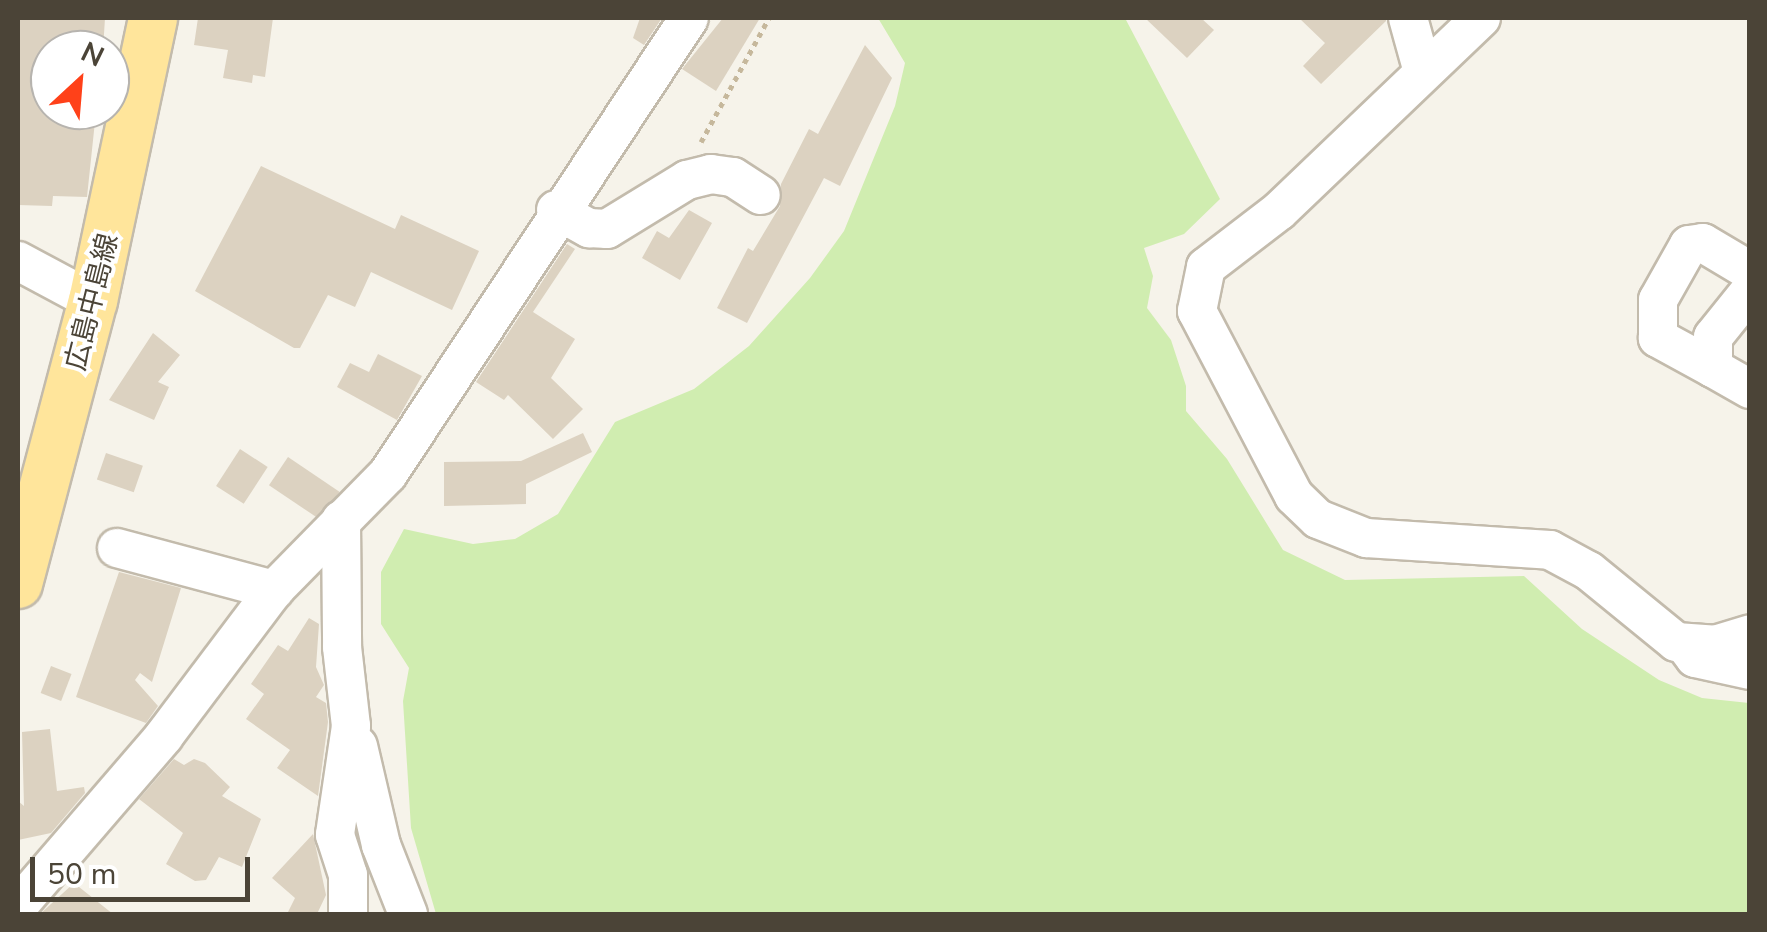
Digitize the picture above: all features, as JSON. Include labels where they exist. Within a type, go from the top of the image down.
[{"type":"main road","name":"広島中島線","points":[[18,584],[93,302],[153,18]]},
{"type":"street","points":[[18,906],[164,736],[274,590],[388,474],[556,210],[603,152],[689,18]]},
{"type":"street","points":[[1408,18],[1423,72]]},
{"type":"street","points":[[1481,18],[1280,210],[1206,267],[1198,311],[1304,508],[1366,538],[1550,550],[1572,559],[1657,630],[1684,644],[1695,658],[1750,670]]},
{"type":"street","points":[[556,210],[590,228],[607,229],[687,180],[733,178],[761,195]]},
{"type":"street","points":[[1750,271],[1703,243],[1689,246],[1658,300],[1658,338],[1750,389]]},
{"type":"street","points":[[18,261],[93,302]]},
{"type":"street","points":[[1714,368],[1713,338],[1725,314],[1750,291]]},
{"type":"street","points":[[341,520],[348,775],[335,835],[348,875],[348,914]]},
{"type":"street","points":[[117,548],[274,590]]},
{"type":"street","points":[[1684,644],[1715,645],[1750,634]]},
{"type":"street","points":[[347,699],[381,845],[408,914]]},
{"type":"path","points":[[687,180],[692,158],[769,18]]},
{"type":"green space","points":[[878,18],[1125,18],[1220,199],[1184,234],[1144,248],[1153,276],[1147,308],[1171,340],[1186,386],[1186,411],[1227,459],[1283,550],[1345,580],[1524,576],[1582,629],[1659,680],[1702,698],[1749,703],[1749,914],[436,914],[411,828],[403,701],[409,668],[381,624],[381,572],[404,529],[473,544],[515,539],[558,514],[615,422],[694,389],[749,346],[810,278],[844,231],[895,106],[905,63]]},
{"type":"building","points":[[18,18],[105,18],[104,30],[30,30],[30,130],[94,130],[87,197],[53,196],[52,206],[18,205]]},
{"type":"building","points":[[198,18],[273,18],[265,77],[253,75],[252,83],[223,78],[228,50],[194,45]]},
{"type":"building","points":[[640,18],[662,18],[644,45],[633,38]]},
{"type":"building","points":[[723,18],[760,18],[716,91],[682,69]]},
{"type":"building","points":[[1145,18],[1201,18],[1214,30],[1187,58]]},
{"type":"building","points":[[1299,18],[1386,21],[1321,84],[1303,66],[1325,43]]},
{"type":"building","points":[[865,45],[892,78],[840,186],[824,178],[747,323],[717,308],[748,248],[753,251],[780,206],[781,184],[809,129],[818,134]]},
{"type":"building","points":[[261,166],[395,229],[401,215],[479,251],[452,310],[371,272],[355,307],[328,295],[300,348],[294,348],[195,291]]},
{"type":"building","points":[[689,210],[712,223],[680,280],[642,258],[657,231],[669,238]]},
{"type":"building","points":[[567,244],[575,249],[533,312],[575,339],[551,378],[583,409],[553,439],[508,395],[504,400],[476,382]]},
{"type":"building","points":[[153,333],[180,355],[158,382],[169,387],[154,420],[109,400]]},
{"type":"building","points":[[378,354],[422,376],[397,420],[337,387],[350,363],[369,372]]},
{"type":"building","points":[[583,433],[592,452],[526,484],[526,504],[444,506],[444,462],[521,461]]},
{"type":"building","points":[[240,449],[268,467],[244,504],[216,486]]},
{"type":"building","points":[[106,453],[143,466],[134,492],[97,479]]},
{"type":"building","points":[[288,457],[339,492],[320,520],[269,485]]},
{"type":"building","points":[[119,572],[181,588],[152,682],[140,673],[135,680],[158,706],[146,723],[76,697]]},
{"type":"building","points":[[309,618],[319,624],[316,667],[324,685],[316,697],[326,703],[328,722],[318,796],[277,768],[290,750],[246,719],[264,694],[251,684],[278,645],[288,651]]},
{"type":"building","points":[[51,666],[72,674],[61,701],[41,693]]},
{"type":"building","points":[[50,729],[57,791],[84,787],[85,793],[51,833],[18,840],[18,801],[24,806],[22,732]]},
{"type":"building","points":[[174,759],[184,765],[194,759],[205,763],[230,787],[222,796],[261,819],[242,867],[219,857],[206,880],[195,881],[166,864],[183,833],[139,799]]},
{"type":"building","points":[[313,834],[326,895],[317,914],[287,914],[295,898],[272,878]]},
{"type":"building","points":[[74,883],[113,914],[40,914]]}]
